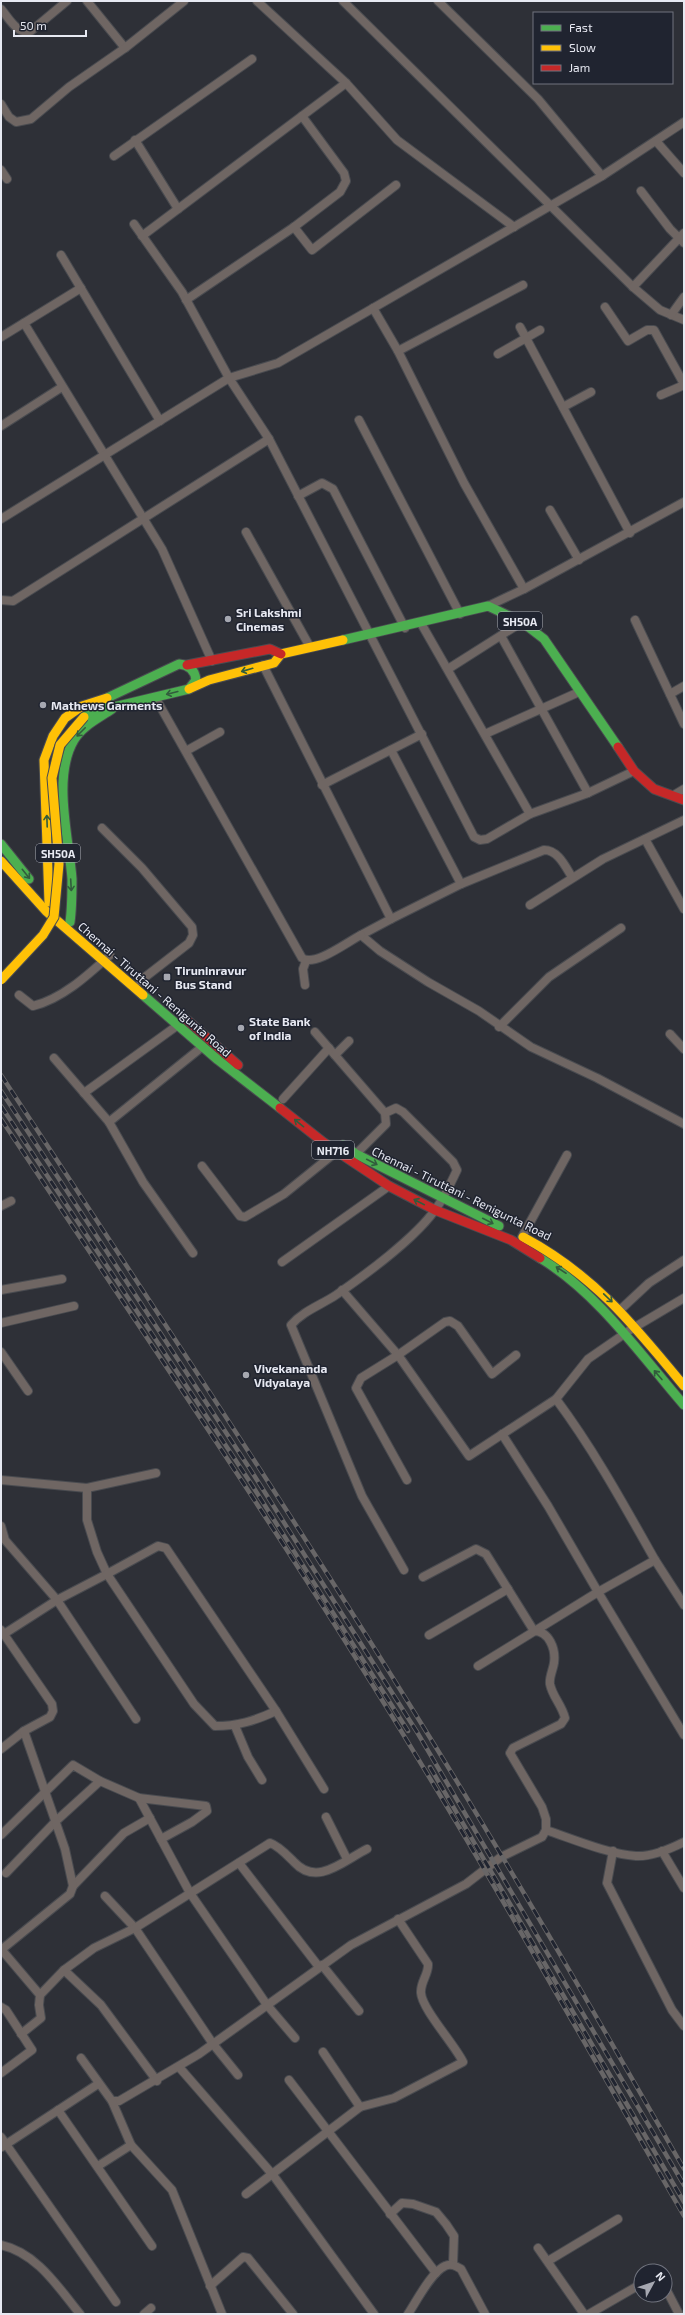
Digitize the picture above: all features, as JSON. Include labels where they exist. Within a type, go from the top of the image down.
[{"type":"main road","name":"SH50A","points":[[187,665],[270,649],[281,654],[370,634],[405,628],[488,606],[522,622],[544,639],[634,771],[654,789],[674,795],[684,800]]},
{"type":"main road","points":[[70,922],[71,895],[64,780],[68,751],[75,739],[88,725],[112,708],[189,689],[209,680],[263,666],[274,662],[281,654]]},
{"type":"main road","points":[[48,902],[44,760],[51,738],[63,720],[82,704],[107,698],[179,664],[187,665],[195,673],[196,680],[189,689]]},
{"type":"main road","points":[[93,712],[107,698]]},
{"type":"main road","name":"SH50A","points":[[1,980],[43,934],[54,917],[59,864],[52,778],[60,745],[84,717],[93,712],[112,708]]},
{"type":"main road","name":"Chennai - Tiruttani - Renigunta Road","points":[[1,844],[48,902],[202,1046],[348,1161],[389,1186],[435,1210],[511,1240],[564,1272],[586,1290],[684,1405]]},
{"type":"main road","name":"Chennai - Tiruttani - Renigunta Road","points":[[1,861],[46,912],[140,981],[244,1070],[356,1154],[442,1198],[548,1249],[573,1265],[636,1327],[684,1386]]},
{"type":"street","points":[[1,9],[20,31],[26,33],[30,32],[67,1]]},
{"type":"street","points":[[87,1],[125,48]]},
{"type":"street","points":[[1,104],[9,117],[16,122],[31,119],[70,87],[125,48],[184,1]]},
{"type":"street","points":[[257,1],[346,83],[396,140],[514,227]]},
{"type":"street","points":[[343,1],[633,287],[660,310],[684,320]]},
{"type":"street","points":[[438,1],[538,99],[602,176]]},
{"type":"street","points":[[114,156],[252,59]]},
{"type":"street","points":[[142,236],[346,83]]},
{"type":"street","points":[[186,300],[294,227],[340,192],[346,181],[344,174],[302,116]]},
{"type":"street","points":[[1,518],[229,378],[278,363],[602,176],[684,122]]},
{"type":"street","points":[[136,140],[178,209]]},
{"type":"street","points":[[656,140],[684,173]]},
{"type":"street","points":[[1,170],[7,179]]},
{"type":"street","points":[[294,227],[312,250],[396,185]]},
{"type":"street","points":[[633,287],[682,238],[641,191]]},
{"type":"street","points":[[134,224],[186,300],[229,378],[269,439],[474,837],[480,840],[487,838],[530,814],[588,793],[634,771]]},
{"type":"street","points":[[61,255],[160,421]]},
{"type":"street","points":[[398,351],[523,285]]},
{"type":"street","points":[[1,337],[81,288]]},
{"type":"street","points":[[671,315],[684,297]]},
{"type":"street","points":[[605,307],[628,341],[647,330],[654,330],[684,384],[661,395]]},
{"type":"street","points":[[373,308],[398,351],[464,483],[524,589]]},
{"type":"street","points":[[24,323],[144,518],[176,578],[212,661]]},
{"type":"street","points":[[520,327],[630,533]]},
{"type":"street","points":[[498,354],[540,330]]},
{"type":"street","points":[[1,426],[62,387]]},
{"type":"street","points":[[563,407],[591,392]]},
{"type":"street","points":[[359,420],[460,614]]},
{"type":"street","points":[[1,600],[13,601],[269,439]]},
{"type":"street","points":[[298,496],[322,483],[332,489],[405,628]]},
{"type":"street","points":[[488,606],[524,589],[630,533],[684,502]]},
{"type":"street","points":[[550,510],[579,560]]},
{"type":"street","points":[[246,532],[310,647]]},
{"type":"street","points":[[635,620],[684,724]]},
{"type":"street","points":[[448,669],[522,622]]},
{"type":"street","points":[[422,624],[530,814]]},
{"type":"street","points":[[501,636],[588,793]]},
{"type":"street","points":[[263,666],[391,919]]},
{"type":"street","points":[[670,694],[684,686]]},
{"type":"street","points":[[485,734],[579,692]]},
{"type":"street","points":[[155,697],[302,958],[306,961],[316,960],[391,919],[461,884],[544,850],[551,850],[557,855],[572,878]]},
{"type":"street","points":[[186,751],[220,732]]},
{"type":"street","points":[[322,785],[422,734]]},
{"type":"street","points":[[390,750],[461,884]]},
{"type":"street","points":[[674,795],[684,789]]},
{"type":"street","points":[[530,905],[542,899],[603,859],[683,823]]},
{"type":"street","points":[[102,828],[142,868],[192,926],[193,935],[189,943],[140,981]]},
{"type":"street","points":[[645,839],[684,909]]},
{"type":"street","points":[[499,1027],[548,977],[621,928]]},
{"type":"street","points":[[361,935],[380,951],[428,982],[479,1011],[499,1027],[531,1047],[597,1078],[684,1124]]},
{"type":"street","points":[[19,995],[33,1006],[44,1004],[56,998],[107,958]]},
{"type":"street","points":[[305,985],[303,969],[306,961]]},
{"type":"street","points":[[84,1093],[178,1025]]},
{"type":"street","points":[[315,1032],[385,1113],[386,1124],[348,1161]]},
{"type":"street","points":[[670,1034],[684,1049]]},
{"type":"street","points":[[335,1055],[349,1041]]},
{"type":"street","points":[[108,1122],[202,1046]]},
{"type":"street","points":[[283,1099],[329,1048]]},
{"type":"street","points":[[54,1058],[108,1122],[144,1182],[193,1254]]},
{"type":"street","points":[[385,1113],[390,1109],[396,1108],[403,1112],[453,1162],[457,1170],[435,1210],[408,1240],[342,1290],[296,1318],[291,1325],[292,1332],[319,1391],[362,1496],[404,1570]]},
{"type":"street","points":[[202,1166],[240,1216],[245,1217],[284,1194],[336,1152]]},
{"type":"street","points":[[522,1236],[567,1155]]},
{"type":"street","points":[[282,1262],[389,1186]]},
{"type":"street","points":[[1,1206],[11,1201]]},
{"type":"street","points":[[620,1310],[649,1283],[684,1260]]},
{"type":"street","points":[[1,1290],[62,1279]]},
{"type":"street","points":[[342,1290],[398,1356],[470,1456],[556,1399],[588,1359],[623,1334],[684,1298]]},
{"type":"street","points":[[1,1323],[74,1306]]},
{"type":"street","points":[[407,1480],[356,1388],[361,1378],[398,1356],[445,1322],[450,1321],[458,1326],[492,1374],[516,1355]]},
{"type":"street","points":[[1,1352],[28,1391]]},
{"type":"street","points":[[556,1399],[578,1428],[608,1476],[655,1560],[684,1605]]},
{"type":"street","points":[[502,1434],[548,1506],[684,1735]]},
{"type":"street","points":[[1,1480],[86,1488],[156,1473]]},
{"type":"street","points":[[86,1488],[87,1520],[97,1552],[107,1574],[194,1704],[214,1726],[235,1726],[255,1721],[276,1711]]},
{"type":"street","points":[[1,1526],[5,1540],[57,1600],[136,1719]]},
{"type":"street","points":[[1,1749],[24,1731],[50,1717],[54,1711],[52,1704],[2,1632],[57,1600],[158,1546],[166,1548],[276,1711],[324,1788]]},
{"type":"street","points":[[112,2101],[119,2100],[157,2081],[180,2067],[351,1945],[466,1884],[501,1857],[542,1837],[546,1830],[546,1819],[542,1808],[510,1753],[519,1744],[561,1724],[565,1718],[562,1706],[550,1685],[554,1661],[551,1644],[545,1633],[534,1631],[486,1554],[476,1549],[423,1577]]},
{"type":"street","points":[[478,1666],[598,1592],[655,1560]]},
{"type":"street","points":[[429,1636],[508,1589]]},
{"type":"street","points":[[235,1726],[248,1757],[262,1780]]},
{"type":"street","points":[[24,1731],[66,1850],[72,1886],[70,1894],[1,1950],[40,1995]]},
{"type":"street","points":[[1,1835],[46,1794],[73,1765],[100,1781],[140,1798],[206,1806],[207,1811],[192,1822],[161,1839]]},
{"type":"street","points":[[6,1873],[56,1821],[100,1781]]},
{"type":"street","points":[[140,1798],[190,1893],[267,2005],[295,2038]]},
{"type":"street","points":[[326,1817],[347,1859]]},
{"type":"street","points":[[72,1886],[124,1833],[150,1818]]},
{"type":"street","points":[[546,1830],[613,1851],[637,1856],[662,1851],[684,1842]]},
{"type":"street","points":[[21,2034],[41,2018],[39,2005],[40,1995],[64,1970],[94,1948],[135,1928],[270,1843],[279,1848],[298,1867],[309,1873],[326,1872],[367,1849]]},
{"type":"street","points":[[613,1851],[607,1883],[672,2010],[684,2026]]},
{"type":"street","points":[[662,1851],[684,1888]]},
{"type":"street","points":[[239,1862],[321,1966],[359,2011]]},
{"type":"street","points":[[104,1896],[135,1928],[213,2044],[238,2075]]},
{"type":"street","points":[[246,2194],[360,2107],[405,2093],[464,2062],[423,2002],[422,1987],[429,1971],[428,1964],[398,1920]]},
{"type":"street","points":[[64,1970],[101,2005],[157,2081]]},
{"type":"street","points":[[1,2007],[6,2010],[32,2050],[1,2073]]},
{"type":"street","points":[[323,2052],[360,2107]]},
{"type":"street","points":[[81,2058],[98,2084],[112,2101],[131,2145],[172,2190],[222,2314]]},
{"type":"street","points":[[180,2067],[272,2175],[374,2314]]},
{"type":"street","points":[[289,2080],[436,2273]]},
{"type":"street","points":[[3,2146],[98,2084]]},
{"type":"street","points":[[58,2110],[152,2246]]},
{"type":"street","points":[[1,2137],[3,2146],[116,2302]]},
{"type":"street","points":[[98,2166],[131,2145]]},
{"type":"street","points":[[390,2214],[402,2203],[413,2204],[436,2212],[454,2236],[453,2265]]},
{"type":"street","points":[[548,2261],[618,2219]]},
{"type":"street","points":[[1,2245],[26,2254],[44,2271],[79,2313]]},
{"type":"street","points":[[538,2248],[584,2314]]},
{"type":"street","points":[[210,2286],[243,2257],[248,2258],[293,2314]]},
{"type":"street","points":[[408,2314],[436,2273],[445,2266],[453,2265],[460,2269],[485,2314]]},
{"type":"street","points":[[589,2314],[633,2289]]},
{"type":"street","points":[[673,2302],[679,2314]]},
{"type":"street","points":[[144,2314],[151,2308]]},
{"type":"railway","points":[[1,1075],[215,1400],[373,1645],[523,1892],[684,2169]]},
{"type":"railway","points":[[1,1091],[250,1469],[417,1732],[684,2185]]},
{"type":"railway","points":[[1,1106],[250,1482],[408,1731]]},
{"type":"railway","points":[[1,1119],[257,1504],[357,1660],[477,1857],[684,2216]]},
{"type":"railway","points":[[430,1767],[684,2202]]},
{"type":"traffic: fast","points":[[343,640],[488,606],[522,622],[544,639],[618,747]]},
{"type":"traffic: fast","points":[[84,717],[93,712],[107,698],[179,664],[189,667],[194,673],[196,680],[189,689],[93,712]]},
{"type":"traffic: fast","points":[[70,922],[72,906],[72,879],[63,789],[67,755],[77,735],[91,723],[112,709]]},
{"type":"traffic: fast","points":[[1,844],[29,879]]},
{"type":"traffic: fast","points":[[143,995],[218,1060],[280,1108]]},
{"type":"traffic: fast","points":[[343,1145],[356,1154],[499,1226]]},
{"type":"traffic: fast","points":[[540,1258],[561,1272],[599,1306],[684,1405]]},
{"type":"traffic: slow","points":[[189,689],[209,680],[274,663],[281,654],[343,640]]},
{"type":"traffic: slow","points":[[49,902],[44,760],[53,736],[65,718],[82,706],[107,698]]},
{"type":"traffic: slow","points":[[1,980],[43,935],[54,917],[59,864],[52,778],[60,745],[84,717]]},
{"type":"traffic: slow","points":[[1,861],[46,911],[143,995]]},
{"type":"traffic: slow","points":[[523,1237],[548,1252],[592,1285],[630,1322],[684,1386]]},
{"type":"traffic: jam","points":[[187,665],[270,649],[281,654]]},
{"type":"traffic: jam","points":[[618,747],[634,771],[654,789],[684,800]]},
{"type":"traffic: jam","points":[[187,1020],[238,1065]]},
{"type":"traffic: jam","points":[[280,1108],[323,1142],[389,1186],[435,1210],[511,1240],[540,1258]]},
{"type":"place","name":"Sri Lakshmi Cinemas","points":[[228,619]]},
{"type":"place","name":"Mathews Garments","points":[[43,705]]},
{"type":"place","name":"Tiruninravur Bus Stand","points":[[167,977]]},
{"type":"place","name":"State Bank of India","points":[[241,1028]]},
{"type":"place","name":"Vivekananda Vidyalaya","points":[[246,1375]]}]
